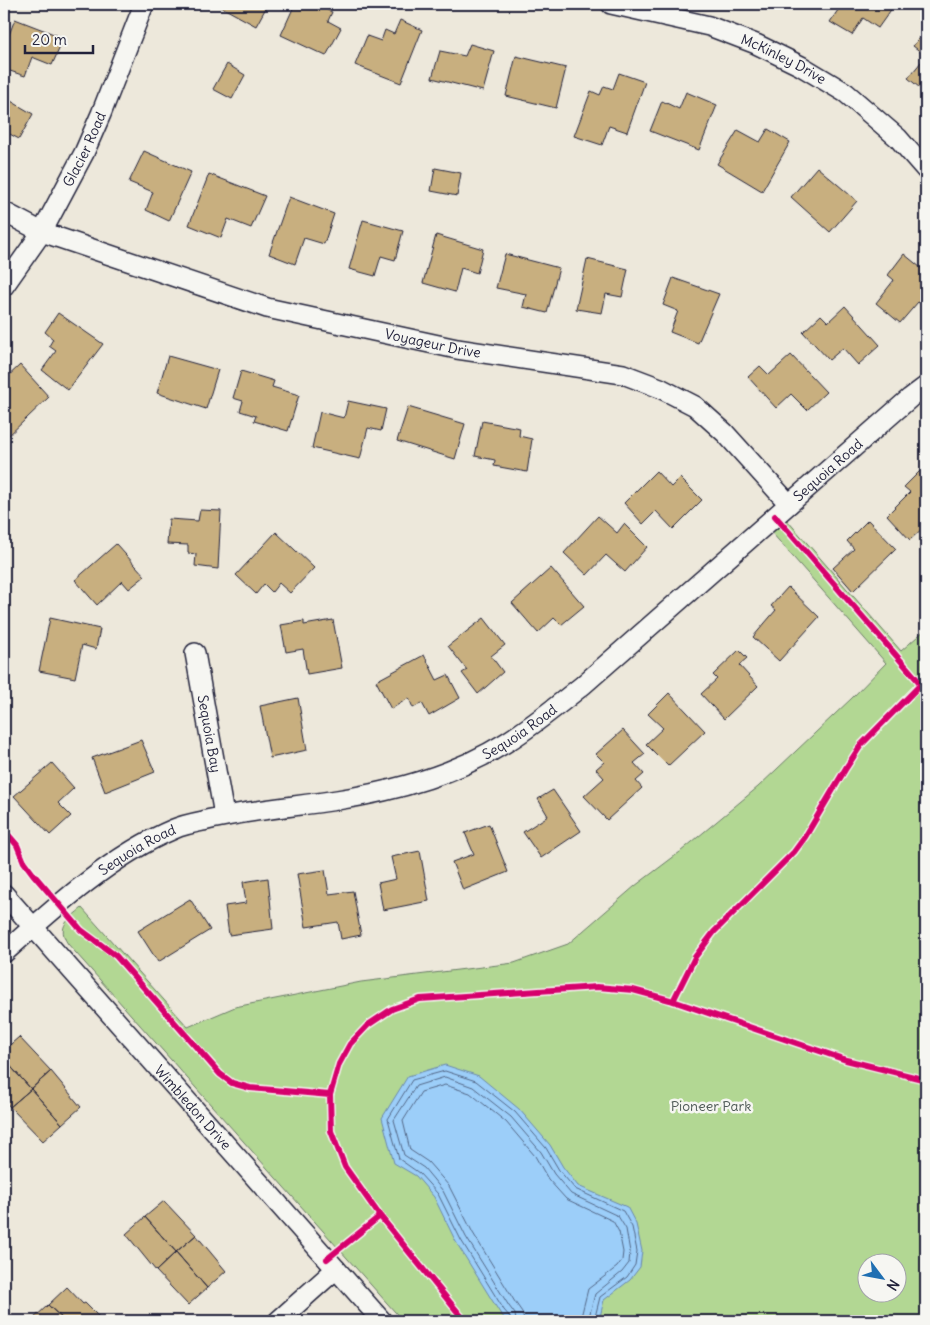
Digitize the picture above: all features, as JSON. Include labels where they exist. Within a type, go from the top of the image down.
[{"type":"street","name":"Glacier Road","points":[[4,286],[42,232],[84,153],[144,4]]},
{"type":"street","name":"McKinley Drive","points":[[611,4],[709,26],[756,44],[800,66],[846,93],[898,138],[926,170]]},
{"type":"street","name":"Voyageur Drive","points":[[4,212],[42,232],[267,308],[456,349],[623,374],[660,388],[695,406],[725,433],[789,504]]},
{"type":"street","name":"Sequoia Road","points":[[4,953],[113,863],[143,843],[176,828],[224,816],[387,791],[420,781],[469,762],[507,742],[544,716],[582,685],[926,386]]},
{"type":"street","name":"Sequoia Bay","points":[[195,653],[224,816]]},
{"type":"street","name":"Wimbledon Drive","points":[[4,894],[382,1321]]},
{"type":"street","points":[[278,1321],[336,1270]]},
{"type":"green space","name":"Pioneer Park","points":[[780,512],[901,651],[926,629],[926,1321],[403,1321],[68,944],[63,932],[69,919],[82,908],[188,1027],[235,1007],[361,982],[514,963],[568,944],[635,886],[680,852],[758,787],[886,663],[765,525]]},
{"type":"water","points":[[445,1065],[479,1076],[519,1109],[550,1145],[563,1167],[578,1186],[627,1207],[636,1224],[642,1251],[640,1267],[630,1280],[604,1300],[599,1321],[507,1321],[500,1313],[456,1242],[434,1197],[416,1176],[394,1163],[382,1118],[408,1076]]},
{"type":"building","points":[[216,4],[268,4],[256,26]]},
{"type":"building","points":[[295,4],[324,4],[323,8],[332,12],[328,21],[341,28],[326,56],[281,35]]},
{"type":"building","points":[[842,4],[895,4],[878,28],[863,18],[852,35],[830,22]]},
{"type":"building","points":[[15,19],[64,38],[52,65],[32,57],[25,76],[4,69],[4,48]]},
{"type":"building","points":[[400,20],[422,30],[401,83],[355,65],[367,36],[381,41],[385,30],[394,34]]},
{"type":"building","points":[[926,30],[926,56],[913,46]]},
{"type":"building","points":[[470,44],[494,51],[483,91],[432,78],[440,51],[465,56]]},
{"type":"building","points":[[516,56],[566,68],[556,108],[506,96]]},
{"type":"building","points":[[926,56],[926,93],[908,78]]},
{"type":"building","points":[[227,64],[245,75],[232,99],[213,89]]},
{"type":"building","points":[[619,73],[645,82],[627,132],[609,126],[602,145],[574,136],[591,91],[600,95],[604,86],[613,89]]},
{"type":"building","points":[[686,92],[717,105],[699,150],[650,131],[662,101],[679,109]]},
{"type":"building","points":[[4,97],[33,114],[19,139],[4,131]]},
{"type":"building","points":[[768,129],[790,142],[762,191],[717,164],[738,130],[760,142]]},
{"type":"building","points":[[144,151],[191,172],[169,221],[146,210],[153,192],[129,182]]},
{"type":"building","points":[[817,167],[857,201],[830,232],[791,197]]},
{"type":"building","points":[[435,168],[461,173],[457,196],[431,191]]},
{"type":"building","points":[[209,174],[265,196],[251,228],[228,219],[221,238],[189,225]]},
{"type":"building","points":[[289,197],[334,214],[324,244],[304,238],[295,264],[269,254]]},
{"type":"building","points":[[363,220],[403,231],[395,260],[381,256],[375,276],[349,269]]},
{"type":"building","points":[[436,235],[483,249],[477,273],[461,268],[455,292],[423,283]]},
{"type":"building","points":[[505,254],[559,268],[547,313],[523,307],[526,294],[496,288]]},
{"type":"building","points":[[904,254],[926,272],[926,308],[918,302],[900,323],[876,303],[894,280],[888,275]]},
{"type":"building","points":[[587,259],[628,269],[622,297],[606,294],[602,313],[576,309]]},
{"type":"building","points":[[673,278],[719,294],[698,343],[670,332],[678,311],[663,305]]},
{"type":"building","points":[[845,306],[880,345],[858,365],[843,348],[829,360],[803,332],[821,315],[828,322]]},
{"type":"building","points":[[58,313],[103,344],[68,390],[42,370],[56,351],[49,346],[53,339],[45,332]]},
{"type":"building","points":[[791,355],[826,392],[807,410],[791,394],[776,408],[748,377],[760,366],[769,375]]},
{"type":"building","points":[[168,356],[218,370],[206,409],[157,393]]},
{"type":"building","points":[[20,365],[49,397],[4,440],[4,395],[6,393],[4,380]]},
{"type":"building","points":[[241,371],[274,381],[272,387],[299,395],[288,431],[254,421],[256,416],[240,411],[243,401],[233,398]]},
{"type":"building","points":[[348,401],[386,409],[381,431],[368,428],[360,459],[312,448],[320,412],[344,418]]},
{"type":"building","points":[[408,407],[465,424],[455,459],[397,441]]},
{"type":"building","points":[[482,421],[520,428],[519,436],[532,439],[527,472],[494,466],[495,460],[475,456]]},
{"type":"building","points":[[922,469],[926,473],[926,525],[910,540],[887,515],[910,492],[904,487]]},
{"type":"building","points":[[656,471],[671,487],[680,478],[702,500],[673,529],[656,511],[643,524],[624,503]]},
{"type":"building","points":[[200,510],[221,511],[218,569],[195,566],[196,554],[188,553],[188,545],[167,544],[169,519],[198,521]]},
{"type":"building","points":[[598,516],[617,533],[624,524],[647,547],[625,572],[606,555],[587,575],[564,553]]},
{"type":"building","points":[[868,520],[896,549],[853,591],[833,568],[854,549],[847,541]]},
{"type":"building","points":[[276,532],[314,568],[290,593],[279,583],[272,592],[264,584],[256,594],[236,575]]},
{"type":"building","points":[[116,544],[145,576],[129,589],[122,581],[97,605],[75,580]]},
{"type":"building","points":[[551,568],[584,606],[561,625],[554,618],[538,633],[512,603]]},
{"type":"building","points":[[788,587],[819,617],[779,661],[753,637],[776,610],[771,606]]},
{"type":"building","points":[[50,618],[100,629],[96,649],[82,645],[75,678],[39,671]]},
{"type":"building","points":[[484,618],[505,645],[491,656],[503,672],[478,694],[462,673],[467,670],[448,646]]},
{"type":"building","points":[[333,620],[342,668],[307,674],[303,649],[286,652],[281,625],[304,621],[304,625]]},
{"type":"building","points":[[739,650],[747,658],[739,665],[758,686],[724,719],[701,694],[717,679],[713,675]]},
{"type":"building","points":[[424,655],[437,680],[448,675],[460,698],[429,716],[422,703],[413,708],[409,698],[391,709],[376,681]]},
{"type":"building","points":[[669,693],[705,731],[668,766],[646,744],[663,728],[648,714]]},
{"type":"building","points":[[298,698],[307,750],[270,758],[260,706]]},
{"type":"building","points":[[623,730],[645,754],[634,763],[644,774],[636,781],[642,788],[607,820],[584,796],[604,778],[596,769],[604,762],[596,754]]},
{"type":"building","points":[[141,740],[155,772],[105,792],[92,758]]},
{"type":"building","points":[[52,763],[74,788],[58,803],[71,816],[50,835],[14,796]]},
{"type":"building","points":[[553,790],[581,831],[541,858],[523,832],[548,816],[538,799]]},
{"type":"building","points":[[489,824],[508,872],[463,890],[452,862],[474,854],[465,833]]},
{"type":"building","points":[[420,851],[429,901],[383,910],[378,883],[396,879],[391,857]]},
{"type":"building","points":[[325,870],[329,894],[353,891],[361,935],[341,939],[338,922],[306,927],[297,874]]},
{"type":"building","points":[[268,878],[273,929],[229,935],[225,906],[246,903],[243,882]]},
{"type":"building","points":[[190,899],[210,930],[158,962],[138,931]]},
{"type":"building","points":[[19,1037],[51,1071],[31,1089],[4,1059],[4,1050]]},
{"type":"building","points":[[4,1059],[31,1089],[10,1107],[4,1100]]},
{"type":"building","points":[[51,1071],[81,1107],[62,1124],[31,1089]]},
{"type":"building","points":[[31,1089],[62,1124],[43,1141],[10,1107]]},
{"type":"building","points":[[164,1201],[196,1235],[176,1252],[145,1217]]},
{"type":"building","points":[[145,1217],[176,1252],[156,1271],[126,1234]]},
{"type":"building","points":[[196,1235],[226,1271],[207,1288],[176,1252]]},
{"type":"building","points":[[176,1252],[207,1288],[188,1305],[156,1271]]},
{"type":"building","points":[[67,1287],[101,1319],[99,1321],[65,1321],[48,1305]]},
{"type":"building","points":[[48,1305],[65,1321],[31,1321]]},
{"type":"cycle path","points":[[775,516],[921,684]]},
{"type":"cycle path","points":[[673,1001],[695,957],[714,932],[794,852],[861,745],[926,679]]},
{"type":"cycle path","points":[[4,830],[17,845],[24,862],[33,874],[81,930],[116,956],[220,1074],[232,1083],[250,1088],[330,1095]]},
{"type":"cycle path","points":[[465,1321],[380,1216],[345,1167],[331,1131],[330,1095],[339,1064],[350,1044],[368,1025],[392,1009],[420,999],[597,987],[633,990],[670,1000],[846,1060],[926,1080]]},
{"type":"cycle path","points":[[327,1259],[380,1216]]}]
